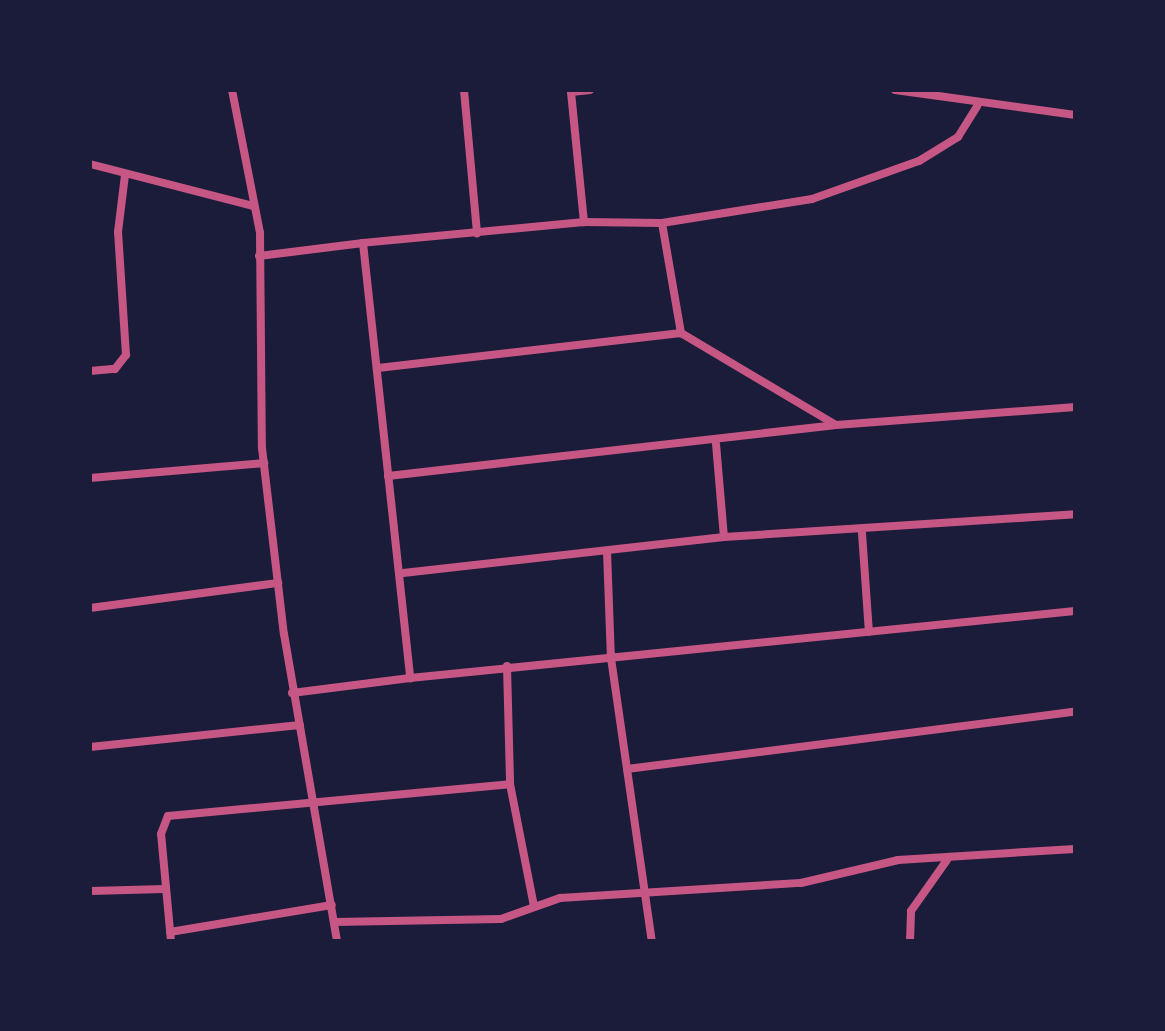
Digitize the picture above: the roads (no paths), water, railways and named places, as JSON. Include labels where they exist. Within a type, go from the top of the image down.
[{"type":"street","points":[[232,90],[254,206],[259,256],[264,463],[278,583],[292,693],[318,800],[336,941]]},
{"type":"street","points":[[464,90],[477,232]]},
{"type":"street","points":[[584,222],[571,91],[590,90]]},
{"type":"street","points":[[895,90],[977,106],[1075,115]]},
{"type":"street","points":[[259,256],[584,222],[662,223],[812,199],[918,162],[958,137],[977,106]]},
{"type":"street","points":[[90,164],[254,206]]},
{"type":"street","points":[[90,371],[115,368],[126,356],[118,232],[126,174]]},
{"type":"street","points":[[662,223],[681,334]]},
{"type":"street","points":[[363,243],[388,476],[403,573],[410,678]]},
{"type":"street","points":[[378,368],[681,334],[836,425]]},
{"type":"street","points":[[388,476],[639,443],[716,444],[836,425],[1075,407]]},
{"type":"street","points":[[716,444],[724,538]]},
{"type":"street","points":[[90,478],[264,463]]},
{"type":"street","points":[[403,573],[724,538],[862,533],[1075,514]]},
{"type":"street","points":[[862,533],[869,632]]},
{"type":"street","points":[[607,551],[611,658],[652,941]]},
{"type":"street","points":[[90,608],[278,583]]},
{"type":"street","points":[[292,693],[507,666],[1075,612]]},
{"type":"street","points":[[507,666],[510,784],[534,906]]},
{"type":"street","points":[[627,769],[1075,712]]},
{"type":"street","points":[[90,747],[300,725]]},
{"type":"street","points":[[332,904],[170,936],[165,888],[168,816],[510,784]]},
{"type":"street","points":[[334,922],[502,919],[534,906],[645,892],[801,883],[898,860],[1075,850]]},
{"type":"street","points":[[910,941],[911,911],[947,860]]},
{"type":"street","points":[[90,891],[165,888]]}]
